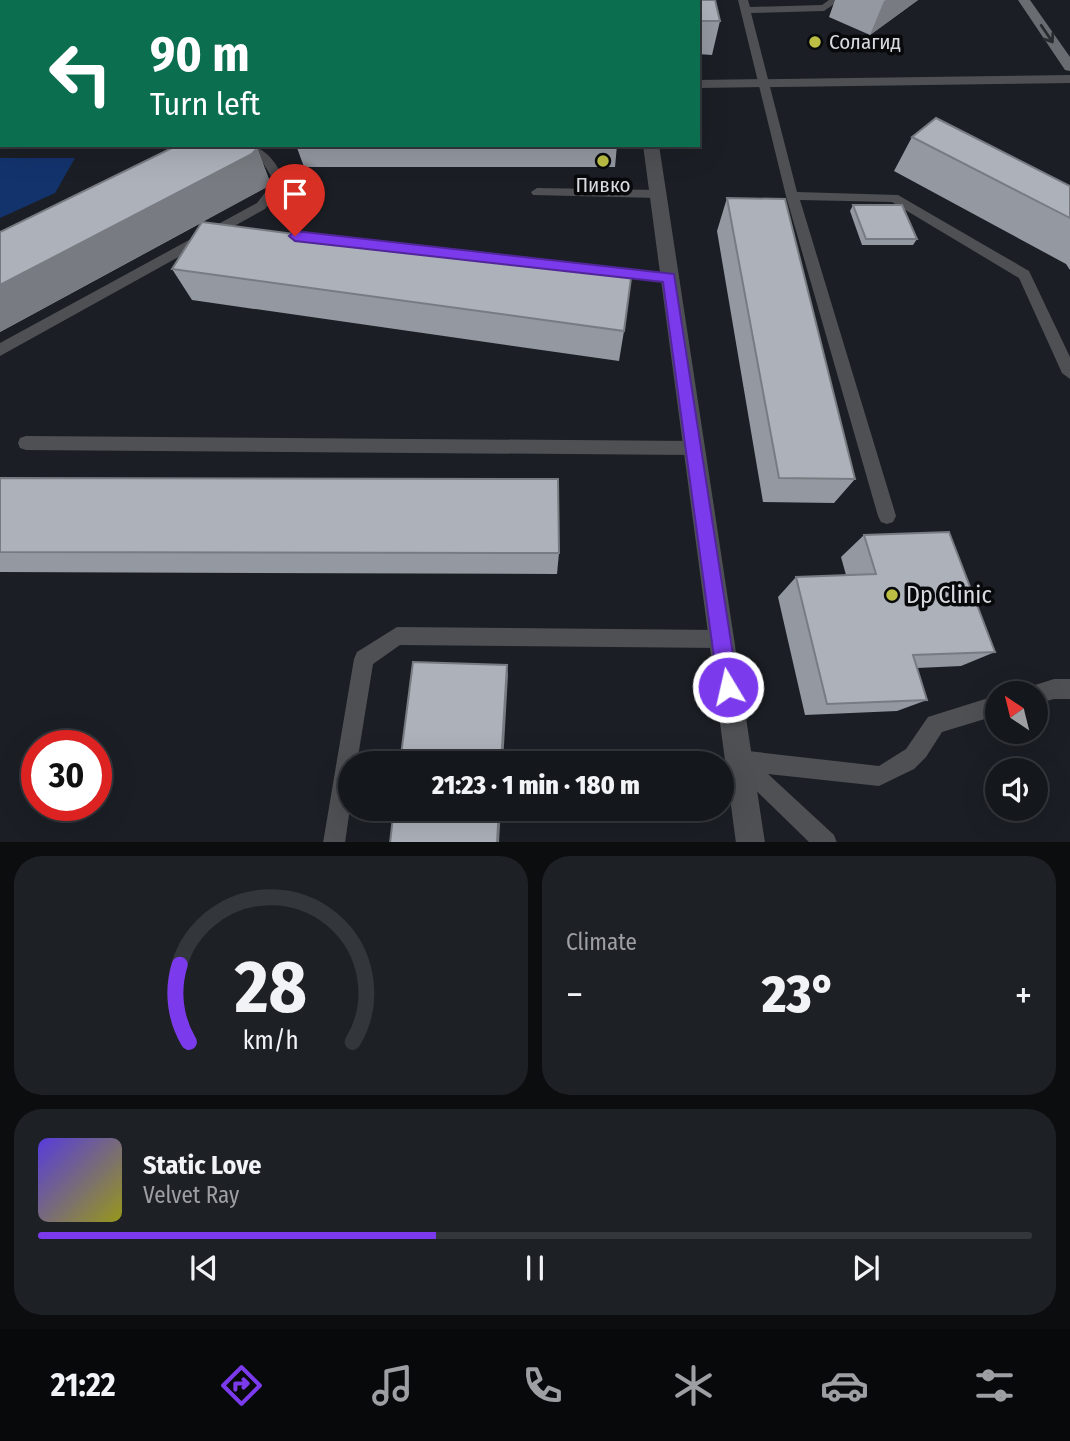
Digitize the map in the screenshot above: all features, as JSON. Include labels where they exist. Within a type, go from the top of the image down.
[{"type":"main road","points":[[1024,0],[1070,67]]},
{"type":"street","points":[[700,84],[1070,79]]},
{"type":"street","points":[[651,147],[751,842]]},
{"type":"lane","points":[[835,0],[824,8],[744,5],[792,196],[887,516]]},
{"type":"lane","points":[[0,350],[261,206],[280,181],[267,160],[251,147]]},
{"type":"lane","points":[[537,192],[658,194]]},
{"type":"lane","points":[[792,196],[894,198],[1024,275],[1070,373]]},
{"type":"lane","points":[[338,241],[670,278]]},
{"type":"lane","points":[[26,443],[694,448]]},
{"type":"lane","points":[[334,842],[363,659],[397,636],[720,639]]},
{"type":"lane","points":[[1048,691],[1070,689]]},
{"type":"lane","points":[[739,760],[879,776],[900,769],[915,757],[935,724],[985,709]]},
{"type":"lane","points":[[739,760],[826,842]]},
{"type":"shaded area","points":[[0,158],[75,158],[55,193],[0,218]]},
{"type":"building","points":[[700,0],[715,0],[720,21],[700,21]]},
{"type":"building","points":[[936,118],[1070,186],[1070,218],[912,137]]},
{"type":"building","points":[[174,147],[257,148],[252,154],[0,285],[0,232]]},
{"type":"building","points":[[727,198],[785,199],[855,479],[779,478]]},
{"type":"building","points":[[853,205],[902,205],[917,239],[866,239]]},
{"type":"building","points":[[202,222],[631,278],[624,331],[172,269]]},
{"type":"building","points":[[0,478],[558,479],[559,553],[0,552]]},
{"type":"building","points":[[949,532],[995,652],[913,655],[927,700],[827,704],[796,577],[876,574],[864,535]]},
{"type":"building","points":[[413,662],[507,665],[502,751],[402,751]]},
{"type":"building","points":[[393,821],[498,821],[497,842],[390,842]]},
{"type":"place","name":"Солагид","points":[[815,42]]},
{"type":"place","name":"Пивко","points":[[603,161]]},
{"type":"place","name":"Dp Clinic","points":[[892,595]]},
{"type":"route","points":[[295,236],[670,278],[728,687]]}]
